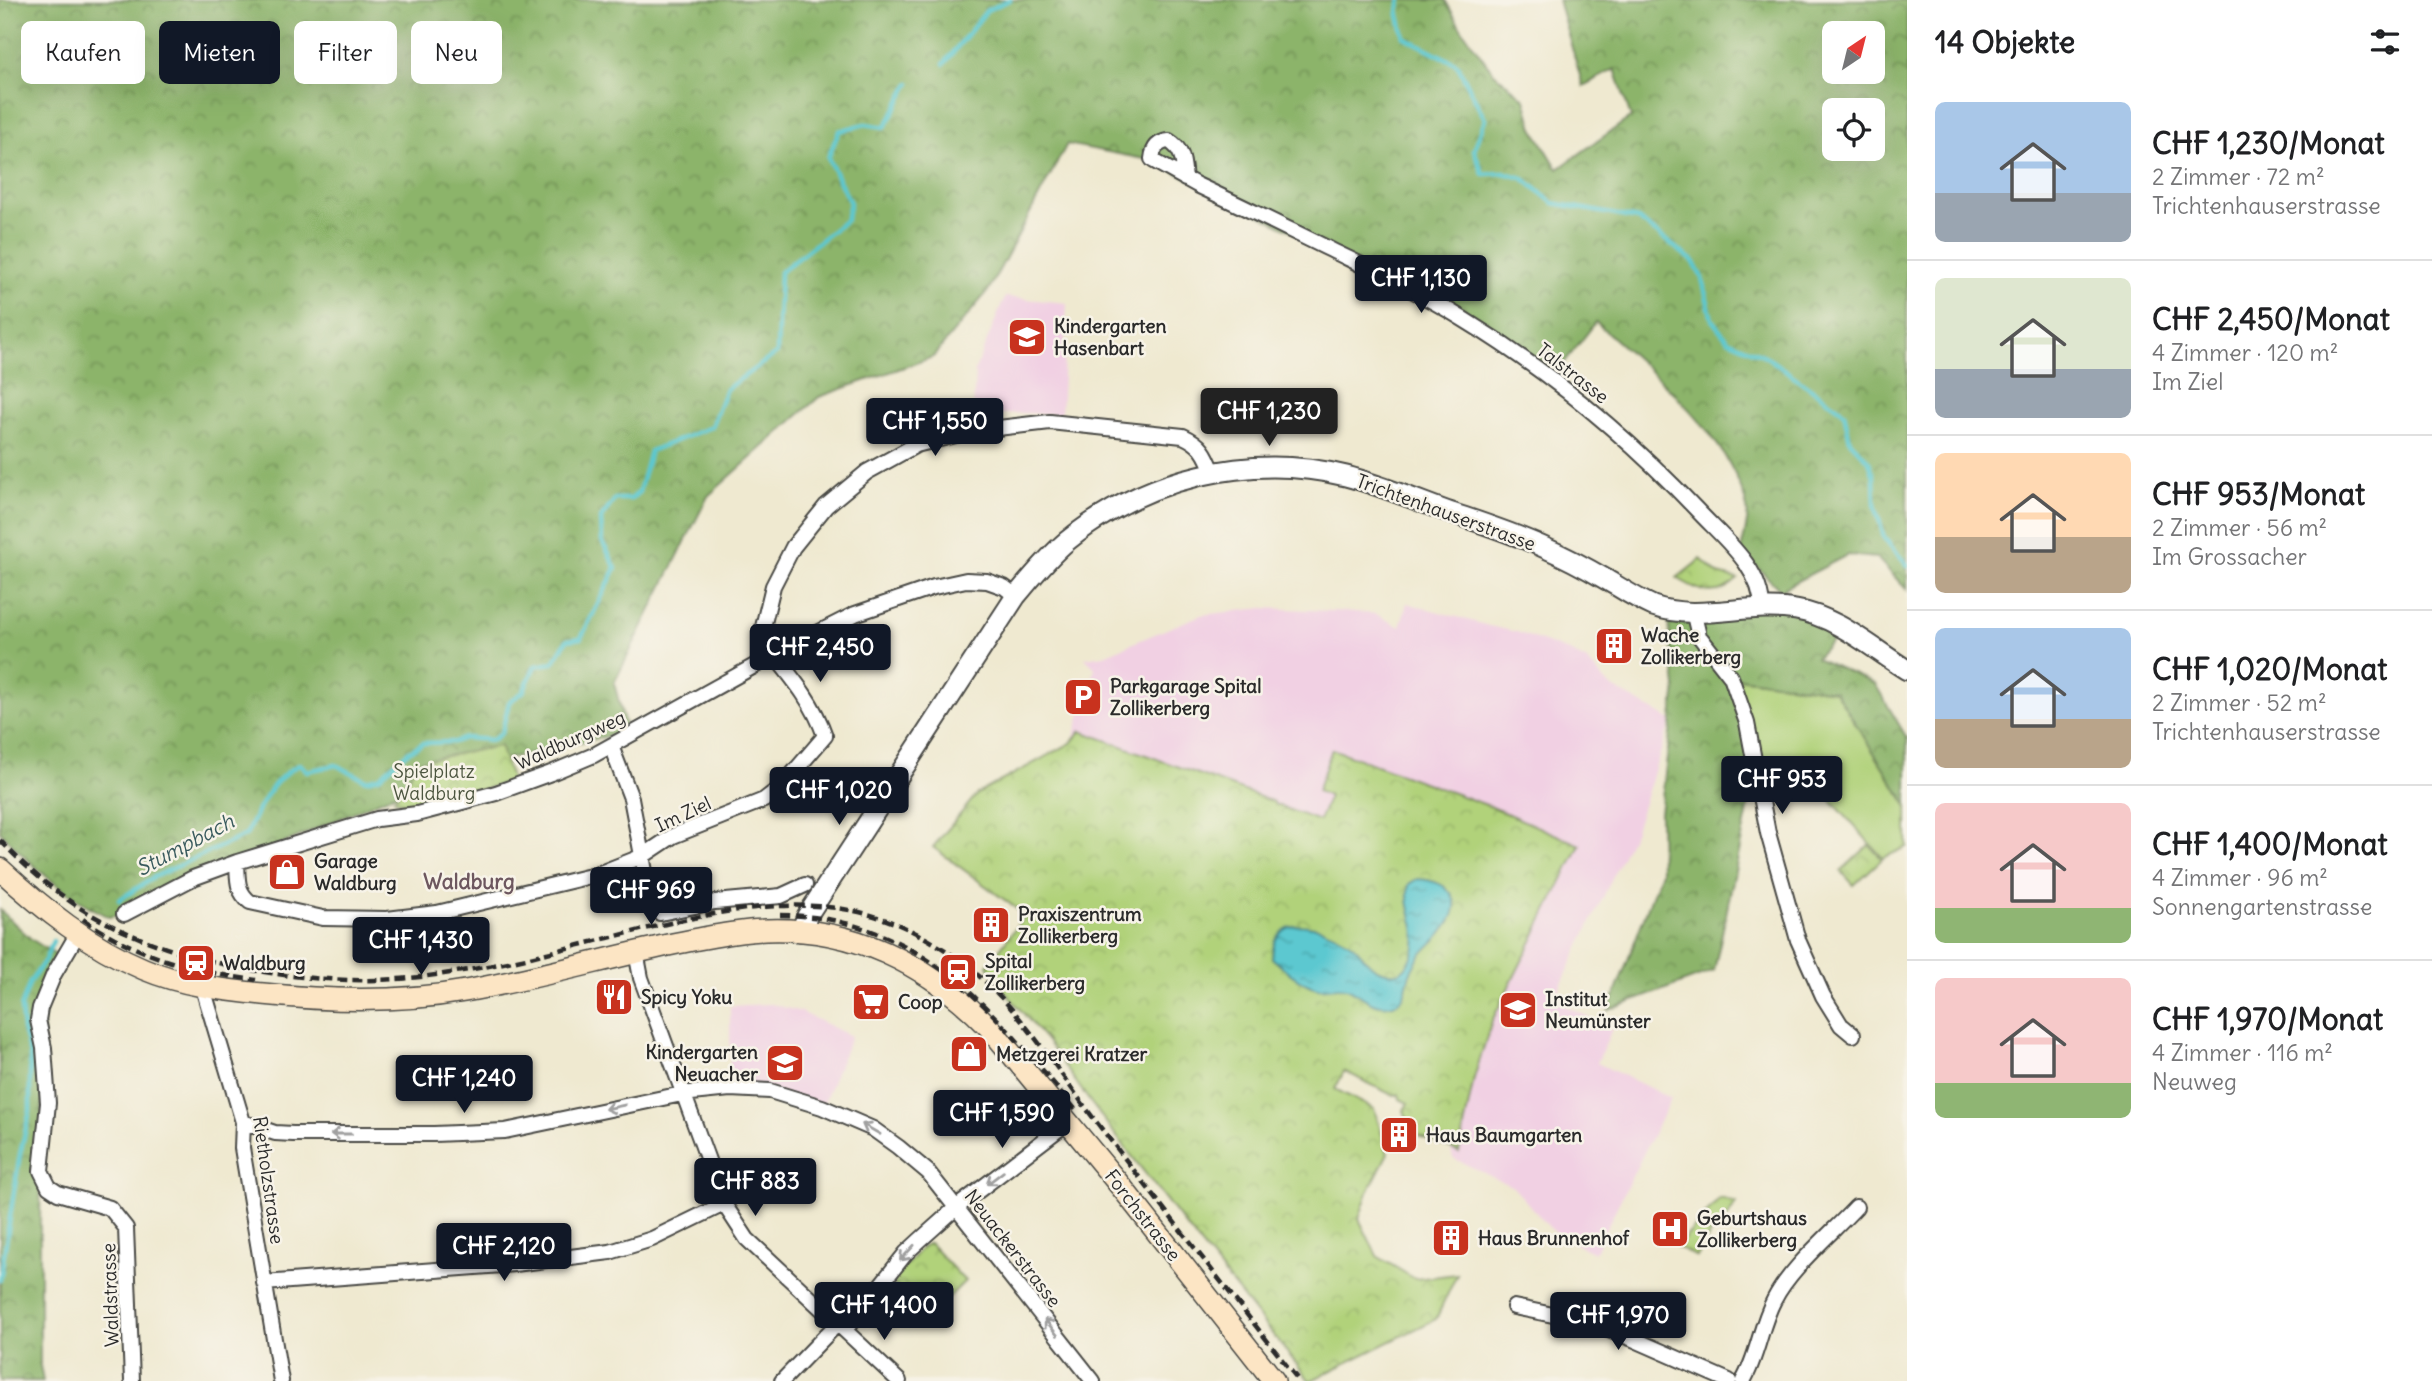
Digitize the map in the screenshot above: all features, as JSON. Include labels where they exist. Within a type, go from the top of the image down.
[{"type":"main road","name":"Forchstrasse","points":[[0,869],[78,933],[145,970],[204,988],[281,996],[350,1000],[419,998],[466,991],[716,936],[776,930],[801,930],[834,936],[883,951],[907,962],[942,984],[990,1028],[1069,1122],[1274,1381]]},
{"type":"street","name":"Talstrasse","points":[[1185,179],[1405,286],[1461,317],[1553,379],[1624,438],[1714,528],[1754,573],[1762,594],[1762,610]]},
{"type":"street","points":[[760,663],[763,627],[773,586],[793,547],[826,506],[867,472],[916,445],[972,431],[1050,422],[1183,436],[1198,442],[1207,455],[1213,472]]},
{"type":"street","name":"Trichtenhauserstrasse","points":[[801,930],[856,837],[1016,596],[1066,542],[1110,512],[1147,492],[1213,472],[1282,468],[1353,478],[1539,545],[1583,566],[1653,606],[1667,610],[1693,611],[1796,610],[1842,629],[1907,670]]},
{"type":"street","name":"Waldburgweg","points":[[124,914],[193,878],[237,862],[377,819],[417,814],[496,793],[561,768],[611,746],[774,655],[855,614],[934,587],[966,580],[987,581],[1004,587],[1016,596]]},
{"type":"street","points":[[1693,611],[1699,636],[1731,677],[1747,723],[1768,833],[1798,940],[1823,996],[1841,1025],[1853,1035]]},
{"type":"street","name":"Im Ziel","points":[[237,862],[237,886],[250,902],[323,918],[387,919],[437,914],[596,875],[643,856],[673,836],[764,800],[782,786],[825,736],[818,716],[802,689],[774,655]]},
{"type":"street","name":"Im Ziel","points":[[611,746],[631,798],[652,908],[660,913],[715,902],[781,897],[805,885]]},
{"type":"street","name":"Waldstrasse","points":[[78,933],[54,974],[38,1020],[44,1048],[48,1103],[41,1171],[49,1187],[58,1193],[110,1208],[126,1228],[132,1381]]},
{"type":"street","points":[[636,952],[641,978],[724,1204],[747,1239],[900,1381]]},
{"type":"street","name":"Rietholzstrasse","points":[[204,988],[243,1122],[242,1148],[281,1381]]},
{"type":"street","name":"Neuackerstrasse","points":[[243,1122],[275,1133],[293,1134],[434,1134],[505,1130],[682,1094],[730,1089],[770,1091],[850,1118],[873,1129],[912,1158],[957,1207],[1093,1381]]},
{"type":"street","points":[[782,1381],[841,1326],[906,1253],[957,1207],[1069,1122]]},
{"type":"street","points":[[264,1283],[515,1264],[610,1252],[652,1239],[724,1204]]},
{"type":"street","points":[[1743,1381],[1751,1368],[1774,1298],[1788,1279],[1856,1207]]},
{"type":"street","points":[[1514,1307],[1587,1322],[1729,1381]]},
{"type":"shaded area","name":"Kindergarten Hasenbart","points":[[1005,297],[1067,303],[1061,414],[973,416],[975,370]]},
{"type":"shaded area","name":"Spital Zollikerberg","points":[[1407,603],[1517,632],[1563,649],[1586,660],[1611,687],[1671,720],[1635,830],[1554,1000],[1612,1029],[1597,1063],[1671,1098],[1594,1253],[1561,1237],[1513,1187],[1453,1158],[1435,1089],[988,965],[1025,915],[933,847],[1070,750],[1095,668],[1085,658],[1104,655],[1201,615],[1263,608],[1356,612],[1376,614],[1400,627]]},
{"type":"shaded area","name":"Kindergarten Neuacher","points":[[771,1004],[801,1012],[851,1036],[822,1107],[730,1089],[730,1006]]},
{"type":"green space","points":[[0,0],[1445,0],[1461,28],[1493,72],[1525,99],[1533,128],[1558,169],[1631,117],[1615,69],[1583,86],[1558,0],[1907,0],[1907,590],[1877,558],[1847,555],[1780,590],[1741,551],[1748,513],[1738,480],[1724,454],[1685,405],[1596,322],[1557,372],[1461,317],[1154,161],[1067,144],[988,291],[933,357],[819,397],[708,496],[614,683],[627,732],[442,773],[124,914],[109,917],[94,909],[50,880],[0,831]]},
{"type":"green space","points":[[1701,559],[1718,574],[1738,579],[1722,590],[1708,592],[1677,578]]},
{"type":"green space","points":[[1667,609],[1783,609],[1842,629],[1816,658],[1875,684],[1907,738],[1907,805],[1835,691],[1732,677],[1757,767],[1714,971],[1609,1010],[1661,872],[1660,813],[1676,687]]},
{"type":"green space","points":[[1731,677],[1835,691],[1907,805],[1907,847],[1883,858],[1806,772],[1757,767]]},
{"type":"green space","points":[[1081,731],[1319,821],[1329,796],[1317,791],[1332,749],[1492,807],[1580,845],[1492,1021],[1474,1078],[1459,1152],[1412,1133],[1404,1110],[1408,1103],[1400,1099],[1399,1094],[1394,1096],[1344,1071],[1335,1089],[1374,1109],[1388,1153],[1368,1192],[1359,1219],[1377,1256],[1415,1279],[1457,1274],[1436,1319],[1310,1381],[1185,1225],[1046,1040],[1001,987],[988,965],[1025,915],[933,847],[977,794],[1071,743]]},
{"type":"green space","name":"Spielplatz Waldburg","points":[[500,746],[512,781],[415,809],[394,799],[419,761]]},
{"type":"green space","points":[[1869,845],[1882,859],[1854,885],[1841,871]]},
{"type":"green space","points":[[0,910],[31,939],[62,959],[44,994],[40,1224],[40,1366],[43,1381],[0,1381]]},
{"type":"green space","points":[[1720,1198],[1736,1203],[1724,1223],[1713,1229],[1697,1257],[1677,1247]]},
{"type":"green space","points":[[929,1243],[965,1281],[929,1317],[891,1282],[923,1246]]},
{"type":"water","points":[[1417,879],[1439,884],[1447,889],[1455,902],[1454,911],[1443,931],[1418,959],[1410,974],[1404,996],[1398,1002],[1380,1005],[1345,988],[1311,986],[1272,958],[1281,932],[1301,925],[1339,936],[1354,946],[1377,969],[1388,973],[1400,972],[1406,967],[1415,945],[1408,894],[1409,884]]},
{"type":"waterway","name":"Stumpbach","points":[[944,64],[987,10],[1010,0]]},
{"type":"waterway","points":[[1401,0],[1398,11],[1404,37],[1457,64],[1485,119],[1474,150],[1483,174],[1504,173],[1523,178],[1553,203],[1638,219],[1693,261],[1702,278],[1712,320],[1728,340],[1765,356],[1844,412],[1850,441],[1869,461],[1874,477],[1875,504],[1884,538],[1907,565]]},
{"type":"waterway","name":"Stumpbach","points":[[119,900],[154,877],[246,835],[274,785],[300,764],[307,771],[336,765],[366,780],[379,777],[423,743],[454,742],[465,738],[493,740],[502,732],[509,702],[523,692],[535,666],[553,663],[567,640],[581,638],[616,568],[602,541],[601,518],[615,499],[631,499],[639,492],[650,451],[711,427],[726,389],[777,353],[780,272],[846,220],[850,203],[828,158],[839,131],[865,124],[885,127],[910,83]]},
{"type":"waterway","name":"Stumpbach","points":[[0,1280],[20,1154],[30,1111],[30,1055],[23,1030],[21,1007],[30,982],[45,960],[53,941]]},
{"type":"railway","points":[[0,840],[56,891],[113,926],[152,943],[194,956],[282,975],[369,980],[434,975],[509,962],[684,920],[762,907],[840,908],[877,917],[914,932],[974,972],[1020,1019],[1101,1128],[1299,1381]]},
{"type":"railway","points":[[780,915],[830,920],[874,932],[913,951],[949,975],[983,1004],[1075,1109]]},
{"type":"railway","points":[[83,919],[123,943],[165,960],[209,972],[256,980]]},
{"type":"place","name":"Kindergarten Hasenbart","points":[[1027,337]]},
{"type":"place","name":"Wache Zollikerberg","points":[[1614,646]]},
{"type":"place","name":"Parkgarage Spital Zollikerberg","points":[[1083,697]]},
{"type":"place","name":"Garage Waldburg","points":[[287,872]]},
{"type":"place","name":"Praxiszentrum Zollikerberg","points":[[991,925]]},
{"type":"place","name":"Waldburg","points":[[196,963]]},
{"type":"place","name":"Spital Zollikerberg","points":[[958,972]]},
{"type":"place","name":"Spicy Yoku","points":[[614,997]]},
{"type":"place","name":"Coop","points":[[871,1002]]},
{"type":"place","name":"Institut Neumünster","points":[[1518,1010]]},
{"type":"place","name":"Metzgerei Kratzer","points":[[969,1054]]},
{"type":"place","name":"Kindergarten Neuacher","points":[[785,1063]]},
{"type":"place","name":"Haus Baumgarten","points":[[1399,1135]]},
{"type":"place","name":"Geburtshaus Zollikerberg","points":[[1670,1229]]},
{"type":"place","name":"Haus Brunnenhof","points":[[1451,1238]]},
{"type":"district","name":"Waldburg","points":[[469,882]]}]
